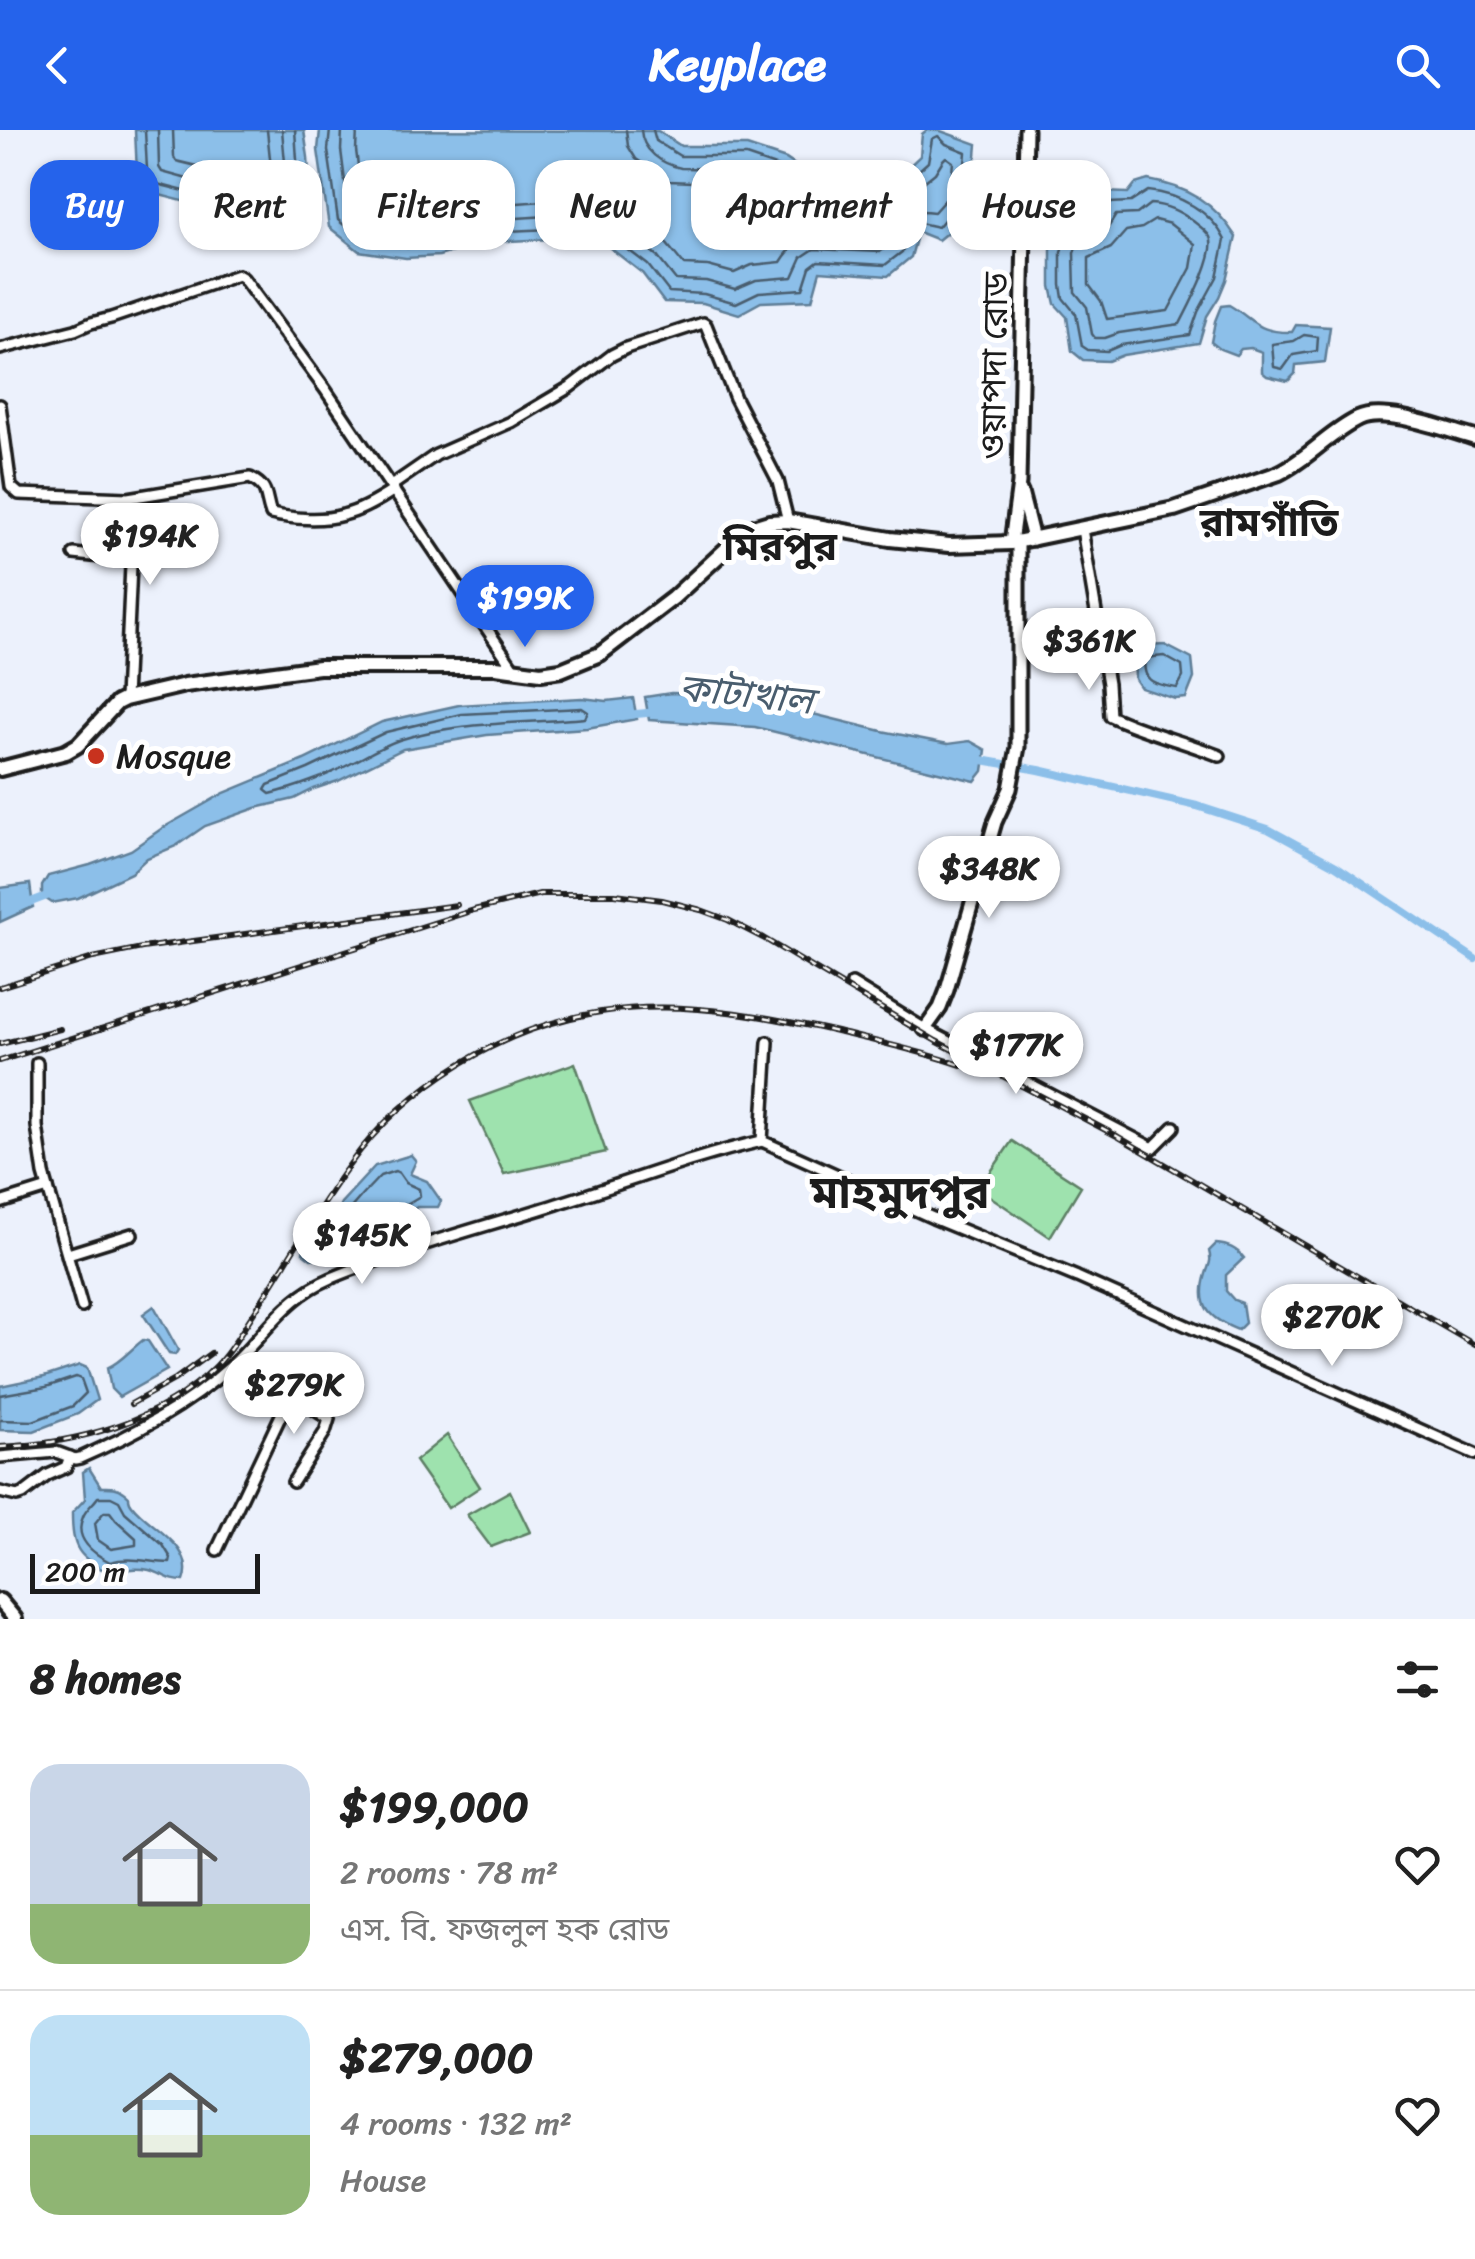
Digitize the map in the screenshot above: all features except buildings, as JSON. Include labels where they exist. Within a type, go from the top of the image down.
[{"type":"main road","points":[[0,769],[66,752],[125,698],[185,685],[319,667],[514,669],[541,673],[579,664],[600,654],[673,598],[736,540],[756,526],[770,522],[788,521],[949,544],[1021,541],[1174,509],[1278,473],[1368,415],[1390,415],[1475,438]]},
{"type":"main road","points":[[0,1601],[15,1619]]},
{"type":"street","name":"ওয়াপদা রোড","points":[[925,1029],[944,1000],[996,822],[1010,789],[1018,748],[1026,130]]},
{"type":"street","points":[[0,349],[75,330],[238,274],[313,373],[514,669]]},
{"type":"street","points":[[0,405],[10,487],[19,494],[128,498],[250,478],[265,490],[271,514],[344,516],[393,488],[436,454],[511,422],[570,387],[612,355],[704,323],[735,398],[778,482],[788,521]]},
{"type":"street","name":"ওয়াপদা রোড","points":[[1019,483],[1021,541]]},
{"type":"street","points":[[1082,529],[1106,668],[1110,716],[1220,756]]},
{"type":"street","points":[[74,554],[129,560],[125,698]]},
{"type":"street","points":[[852,984],[925,1029],[1153,1148],[1174,1128]]},
{"type":"street","points":[[762,1141],[768,1042]]},
{"type":"street","points":[[37,1063],[37,1126],[44,1174],[82,1307]]},
{"type":"street","points":[[0,1457],[56,1452],[80,1458],[144,1428],[192,1398],[234,1364],[283,1310],[319,1284],[401,1251],[556,1205],[712,1152],[762,1141],[1475,1454]]},
{"type":"street","points":[[0,1203],[48,1188]]},
{"type":"street","points":[[68,1254],[132,1234]]},
{"type":"street","points":[[234,1364],[274,1380],[330,1419],[293,1482]]},
{"type":"street","points":[[216,1550],[291,1394]]},
{"type":"street","points":[[0,1492],[23,1494],[66,1467],[70,1457]]},
{"type":"green space","points":[[575,1063],[606,1152],[504,1174],[470,1101]]},
{"type":"green space","points":[[1012,1141],[1081,1186],[1050,1237],[979,1189]]},
{"type":"green space","points":[[447,1435],[480,1487],[448,1508],[415,1461]]},
{"type":"green space","points":[[510,1491],[530,1532],[491,1547],[467,1515]]},
{"type":"water","points":[[135,130],[304,130],[308,160],[179,160],[179,200],[159,195],[159,160],[136,160]]},
{"type":"water","points":[[320,130],[658,131],[681,146],[747,146],[787,160],[691,160],[691,250],[913,250],[911,257],[888,276],[820,271],[812,300],[761,302],[739,314],[703,303],[664,302],[642,273],[613,250],[671,250],[671,160],[535,160],[535,240],[515,241],[515,160],[342,160],[342,237],[329,227],[318,150]]},
{"type":"water","points":[[927,130],[977,144],[976,160],[947,160],[947,233],[938,240],[927,236],[927,160],[916,160],[920,156],[922,134]]},
{"type":"water","points":[[1148,180],[1176,187],[1219,214],[1236,237],[1226,280],[1207,316],[1199,343],[1108,361],[1083,360],[1072,351],[1067,317],[1055,304],[1051,250],[1111,250],[1111,192],[1128,193],[1135,184]]},
{"type":"water","points":[[358,250],[459,250],[406,258]]},
{"type":"water","points":[[1229,305],[1271,330],[1292,332],[1296,325],[1330,327],[1325,362],[1296,365],[1295,374],[1288,381],[1262,372],[1262,352],[1241,349],[1236,355],[1220,349],[1211,342],[1215,321],[1221,306]]},
{"type":"water","points":[[1165,645],[1192,659],[1194,678],[1186,698],[1175,699],[1141,688],[1135,679],[1134,651]]},
{"type":"water","points":[[671,693],[752,699],[948,744],[970,741],[986,750],[983,771],[975,781],[755,727],[649,720],[645,697]]},
{"type":"water","points":[[633,698],[637,719],[587,728],[487,735],[403,749],[294,799],[205,826],[176,846],[147,858],[131,873],[78,898],[52,903],[42,896],[48,876],[131,850],[224,793],[382,722],[459,705]]},
{"type":"water","points":[[30,884],[33,907],[0,922],[0,888]]},
{"type":"water","points":[[411,1155],[416,1161],[410,1174],[427,1181],[441,1201],[438,1207],[417,1207],[396,1223],[331,1257],[311,1259],[303,1253],[304,1246],[323,1235],[341,1203],[375,1166]]},
{"type":"water","points":[[1216,1244],[1232,1248],[1244,1258],[1226,1275],[1226,1291],[1242,1303],[1245,1323],[1238,1330],[1213,1316],[1204,1303],[1209,1251]]},
{"type":"water","points":[[154,1306],[178,1350],[175,1355],[169,1354],[143,1314]]},
{"type":"water","points":[[143,1340],[148,1341],[167,1370],[119,1397],[111,1389],[107,1368]]},
{"type":"water","points":[[80,1365],[87,1368],[97,1400],[78,1414],[34,1431],[0,1430],[0,1386]]},
{"type":"water","points":[[89,1468],[101,1487],[127,1494],[139,1513],[177,1547],[184,1557],[184,1581],[142,1569],[110,1574],[84,1557],[73,1536],[72,1513],[85,1499],[83,1472]]},
{"type":"waterway","name":"কাটাখাল","points":[[626,715],[657,712]]},
{"type":"waterway","name":"কাটাখাল","points":[[976,759],[1197,806],[1268,829],[1336,866],[1475,959]]},
{"type":"waterway","name":"কাটাখাল","points":[[23,905],[52,894]]},
{"type":"railway","points":[[0,1061],[474,910],[540,894],[615,894],[662,900],[728,920],[763,938],[936,1041],[1117,1136],[1475,1345]]},
{"type":"railway","points":[[0,987],[93,958],[142,948],[457,905]]},
{"type":"railway","points":[[0,1447],[58,1441],[116,1426],[170,1402],[194,1385],[230,1349],[324,1202],[374,1134],[430,1084],[508,1039],[554,1022],[600,1012],[692,1008],[787,1021],[961,1065]]},
{"type":"railway","points":[[0,1044],[60,1029]]},
{"type":"railway","points":[[131,1404],[211,1353]]},
{"type":"place","name":"Mosque","points":[[96,756]]},
{"type":"district","name":"রামগাঁতি","points":[[1269,522]]},
{"type":"district","name":"মিরপুর","points":[[780,546]]},
{"type":"district","name":"মাহমুদপুর","points":[[900,1192]]}]
